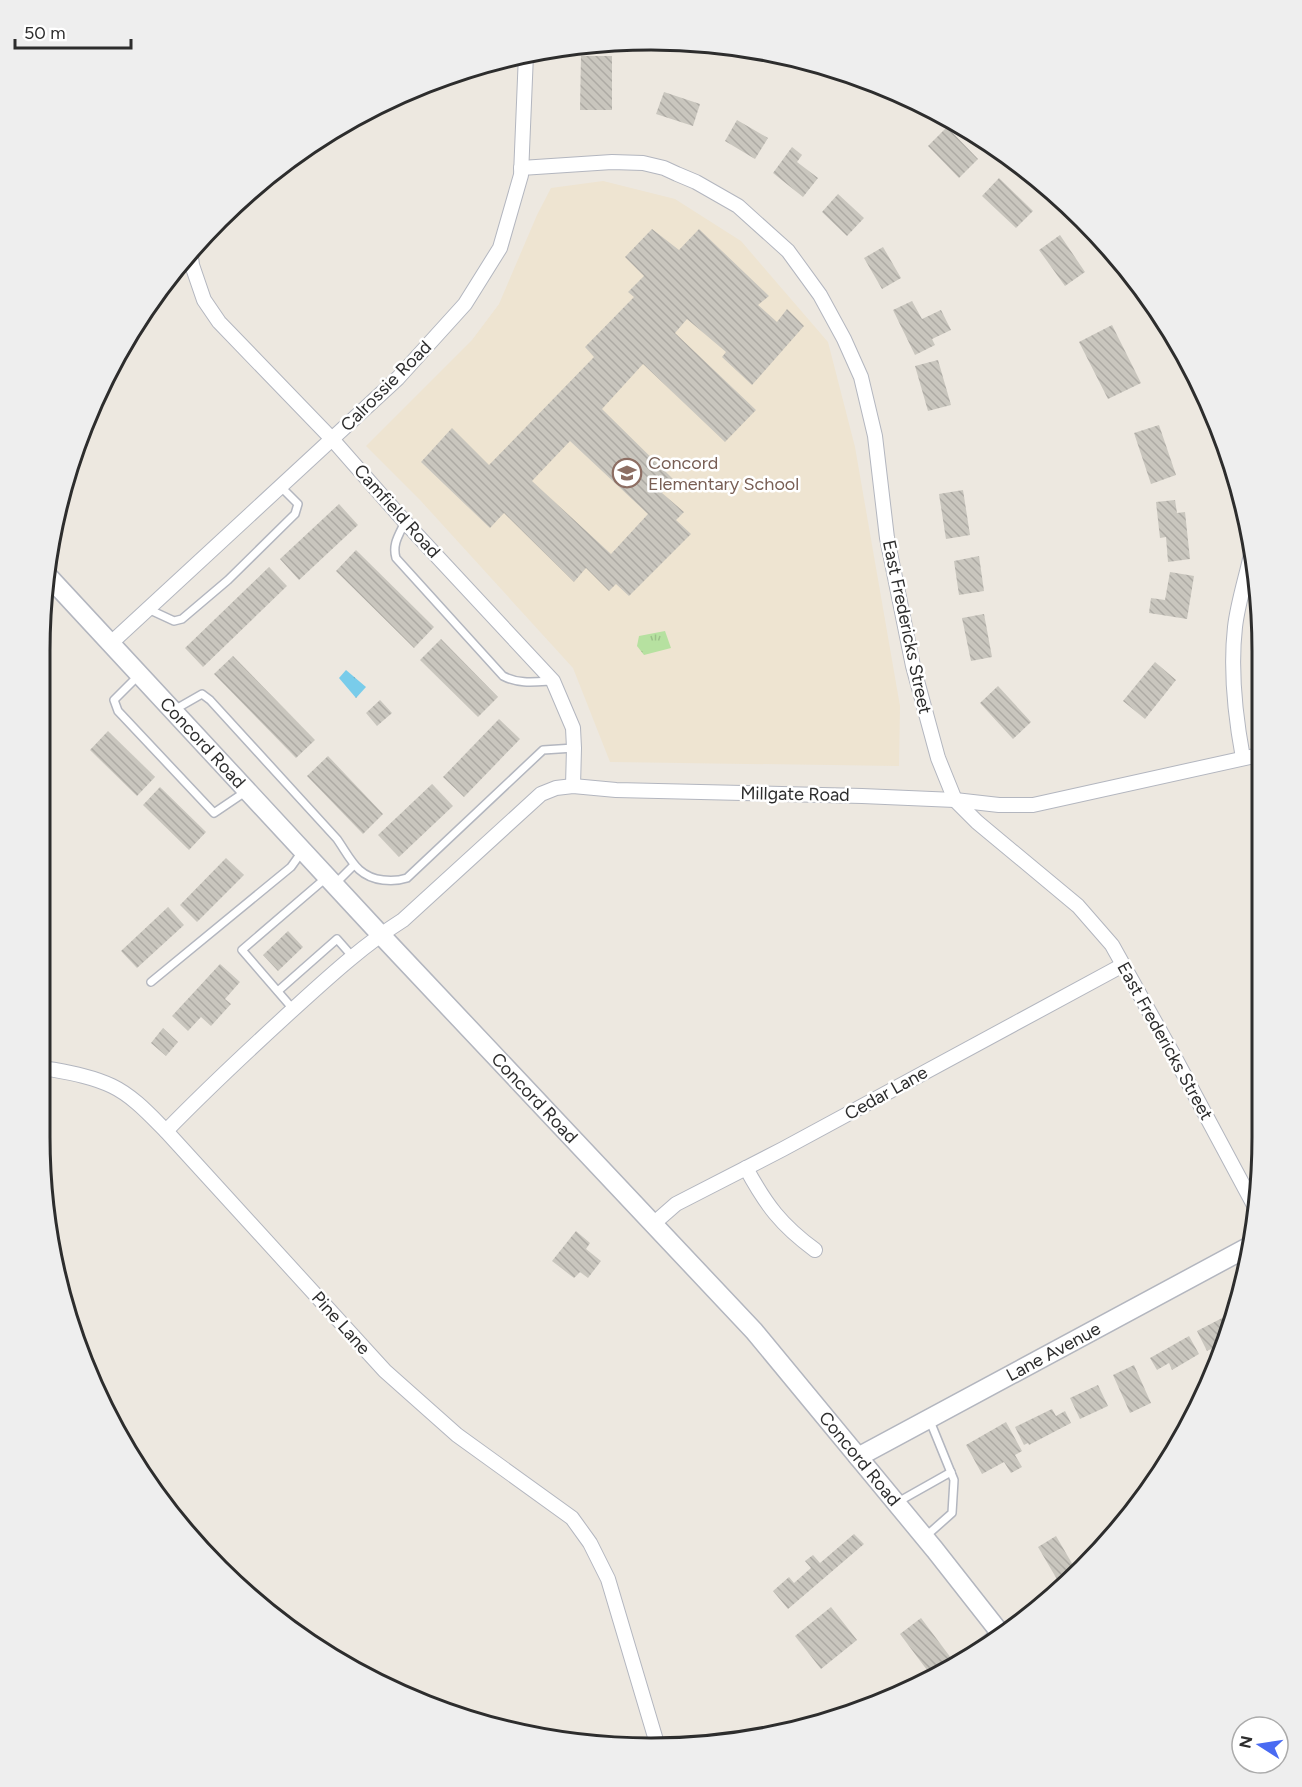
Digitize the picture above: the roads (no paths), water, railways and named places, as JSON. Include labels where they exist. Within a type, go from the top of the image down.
[{"type":"street","name":"Calrossie Road","points":[[110,644],[398,378],[465,304],[500,248],[521,175],[526,63]]},
{"type":"street","name":"East Fredericks Street","points":[[521,168],[612,162],[643,164],[670,171],[696,182],[738,206],[788,251],[820,295],[861,377],[875,436],[887,538],[913,666],[938,758],[955,800],[977,822],[1078,906],[1112,945],[1249,1196]]},
{"type":"street","name":"Camfield Road","points":[[192,263],[204,300],[219,322],[332,440],[405,522],[554,681],[573,728],[573,786]]},
{"type":"street","points":[[1243,758],[1235,714],[1233,667],[1235,626],[1247,572]]},
{"type":"street","name":"Concord Road","points":[[54,582],[652,1225],[754,1331],[925,1537],[997,1628]]},
{"type":"street","name":"Millgate Road","points":[[380,934],[403,920],[541,794],[556,788],[573,786],[616,790],[862,796],[1033,805],[1252,756]]},
{"type":"street","points":[[166,1131],[233,1064],[352,956],[380,934]]},
{"type":"street","name":"Cedar Lane","points":[[652,1225],[676,1204],[1123,965]]},
{"type":"street","name":"Pine Lane","points":[[50,1069],[82,1075],[113,1086],[134,1101],[166,1131],[385,1371],[457,1435],[572,1518],[590,1543],[608,1578],[655,1738]]},
{"type":"street","points":[[746,1168],[762,1199],[779,1220],[795,1236],[815,1250]]},
{"type":"street","name":"Lane Avenue","points":[[858,1457],[1241,1251]]},
{"type":"lane","points":[[148,609],[174,621],[182,619],[228,580],[295,514],[298,504],[281,487]]},
{"type":"lane","points":[[405,522],[395,541],[396,558],[503,676],[520,682],[554,681]]},
{"type":"lane","points":[[140,675],[114,700],[118,711],[126,720],[214,813],[247,790]]},
{"type":"lane","points":[[173,710],[202,694],[210,700],[338,839],[361,872],[373,878],[398,881],[407,878],[543,750],[574,748]]},
{"type":"lane","points":[[151,982],[291,867],[303,851]]},
{"type":"lane","points":[[293,1009],[243,950],[331,880],[354,865]]},
{"type":"lane","points":[[278,991],[337,939],[352,956]]},
{"type":"lane","points":[[925,1537],[952,1513],[954,1480],[929,1419]]},
{"type":"lane","points":[[896,1503],[951,1472]]},
{"type":"water","points":[[346,670],[366,687],[356,698],[339,678]]},
{"type":"place","name":"Concord Elementary School","points":[[627,473]]}]
